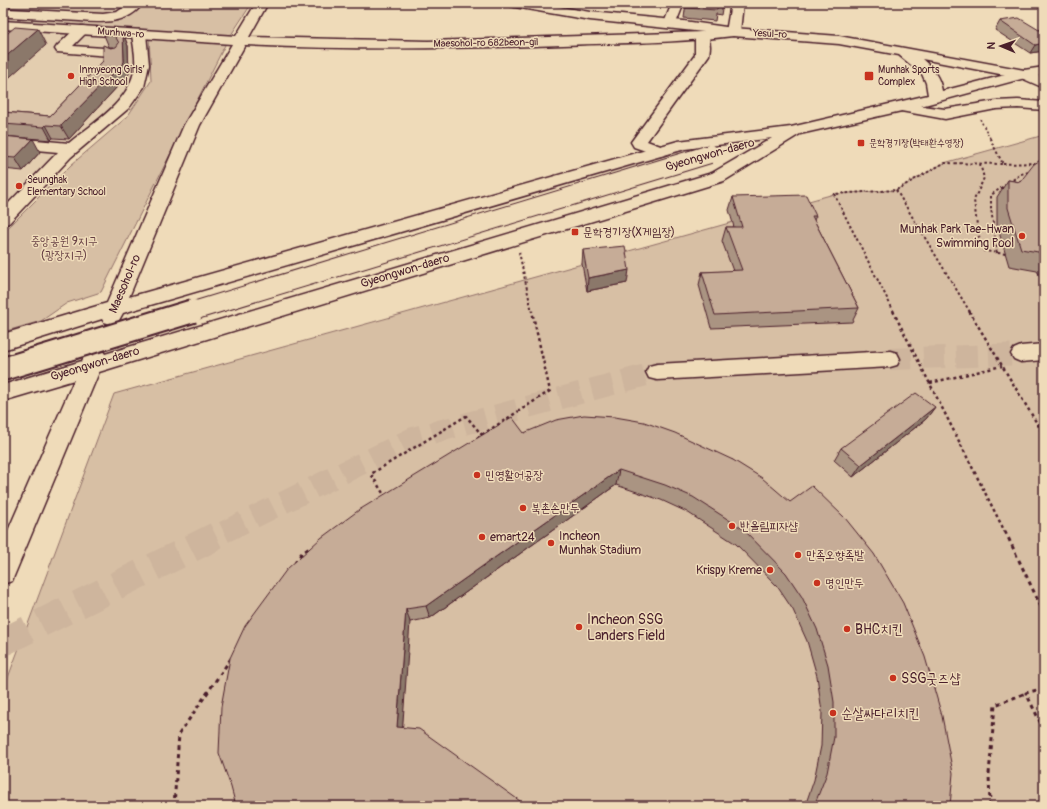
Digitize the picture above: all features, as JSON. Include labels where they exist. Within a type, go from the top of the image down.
[{"type":"main road","points":[[6,16],[22,3],[103,6]]},
{"type":"main road","points":[[6,16],[45,15],[103,18],[118,16],[129,12],[137,3]]},
{"type":"main road","name":"Maesohol-ro","points":[[3,572],[192,125],[262,3]]},
{"type":"main road","name":"Yesul-ro","points":[[515,3],[590,16],[670,23],[733,32],[839,40],[1024,74]]},
{"type":"main road","points":[[670,23],[678,3]]},
{"type":"main road","points":[[733,32],[737,3]]},
{"type":"main road","points":[[45,15],[57,4]]},
{"type":"main road","name":"Munhwa-ro","points":[[3,25],[240,42]]},
{"type":"main road","points":[[82,30],[56,48],[114,52],[116,54]]},
{"type":"main road","name":"Maesohol-ro 682beon-gil","points":[[240,42],[417,45],[702,36],[733,32]]},
{"type":"main road","points":[[3,219],[72,148],[124,105],[136,87],[142,65],[139,34]]},
{"type":"main road","points":[[660,150],[640,144],[639,142],[702,55],[702,36]]},
{"type":"main road","points":[[901,51],[923,67],[930,76],[935,87],[935,98]]},
{"type":"main road","name":"Gyeongwon-daero","points":[[3,369],[710,154],[798,130],[901,107],[1024,74],[1044,71]]},
{"type":"main road","points":[[1024,74],[1044,84]]},
{"type":"main road","points":[[901,107],[945,114],[996,105],[1018,104],[1044,106]]},
{"type":"main road","name":"Gyeongwon-daero","points":[[3,342],[115,308],[660,150],[684,144],[798,130]]},
{"type":"main road","name":"Gyeongwon-daero","points":[[3,392],[718,177],[798,130]]},
{"type":"main road","points":[[3,142],[72,148]]},
{"type":"main road","points":[[1021,354],[1044,352]]},
{"type":"main road","points":[[657,372],[890,359]]},
{"type":"path","points":[[980,118],[1003,164]]},
{"type":"path","points":[[1040,163],[944,163],[896,190],[834,194],[1007,535],[1044,613]]},
{"type":"path","points":[[980,164],[984,178],[974,200],[978,234],[984,251],[1006,254]]},
{"type":"path","points":[[997,253],[991,208],[991,195],[1021,174],[1036,171]]},
{"type":"path","points":[[896,190],[1044,435]]},
{"type":"path","points":[[475,440],[550,390],[516,238]]},
{"type":"path","points":[[930,383],[1002,366]]},
{"type":"path","points":[[390,505],[371,474],[466,416],[482,435]]},
{"type":"path","points":[[385,499],[391,495]]},
{"type":"path","points":[[292,567],[301,554],[314,546]]},
{"type":"path","points":[[174,806],[179,734],[236,651]]},
{"type":"path","points":[[990,806],[989,774],[995,705],[1044,688]]},
{"type":"path","points":[[1026,693],[1044,730]]},
{"type":"shaded area","name":"Inmyeong Girls’ High School","points":[[28,26],[139,34],[136,87],[3,219],[3,47]]},
{"type":"green space","name":"중앙공원 9지구 (광장지구)","points":[[3,3],[252,3],[227,41],[101,292],[67,303],[41,321],[3,332],[3,233],[71,165],[127,117],[151,81],[149,35],[3,25]]},
{"type":"green space","name":"Incheon Munhak Stadium","points":[[1044,135],[1044,806],[3,806],[3,691],[114,394],[834,194],[896,190],[944,163]]},
{"type":"building","points":[[686,3],[723,4],[717,4],[717,10],[686,8]]},
{"type":"building","points":[[1019,18],[1039,30],[1044,29],[1044,43],[1035,45],[1000,21]]},
{"type":"building","points":[[15,27],[38,29],[3,59],[3,37]]},
{"type":"building","points":[[104,32],[123,33],[124,62],[61,126],[46,125],[44,127],[3,124],[3,112],[50,116],[103,61],[103,45],[111,48],[116,47],[119,43],[115,36],[104,35]]},
{"type":"building","points":[[3,136],[33,139],[15,158],[3,157]]},
{"type":"building","points":[[1044,158],[1044,253],[1021,249],[1008,208],[1008,180],[1020,182],[1034,164]]},
{"type":"building","points":[[806,195],[816,216],[812,216],[859,308],[715,315],[702,272],[742,270],[726,227],[742,227],[733,197]]},
{"type":"building","points":[[625,246],[629,270],[588,278],[583,250]]},
{"type":"building","points":[[916,393],[935,407],[861,465],[841,448]]},
{"type":"building","points":[[584,415],[615,417],[644,422],[675,433],[733,460],[762,478],[790,502],[812,486],[845,518],[874,554],[903,603],[925,657],[942,716],[953,773],[950,806],[814,806],[827,773],[834,737],[834,702],[828,665],[817,629],[802,597],[786,573],[743,529],[693,497],[665,485],[619,470],[426,606],[406,609],[397,727],[419,729],[527,806],[236,806],[219,753],[221,707],[230,658],[245,626],[287,569],[321,538],[359,510],[512,417],[524,433],[556,420]]},
{"type":"tunnel","points":[[890,359],[1021,354]]},
{"type":"tunnel","points":[[224,532],[413,438],[657,372]]},
{"type":"tunnel","points":[[3,642],[226,531]]},
{"type":"place","name":"Inmyeong Girls’ High School","points":[[71,76]]},
{"type":"place","name":"Munhak Sports Complex","points":[[869,76]]},
{"type":"place","name":"문학경기장(박태환수영장)","points":[[861,143]]},
{"type":"place","name":"Seunghak Elementary School","points":[[19,186]]},
{"type":"place","name":"문학경기장(X게임장)","points":[[575,232]]},
{"type":"place","name":"Munhak Park Tae-Hwan Swimming Pool","points":[[1022,236]]},
{"type":"place","name":"민영활어공장","points":[[477,475]]},
{"type":"place","name":"북촌손만두","points":[[523,508]]},
{"type":"place","name":"반올림피자샵","points":[[732,526]]},
{"type":"place","name":"emart24","points":[[482,537]]},
{"type":"place","name":"Incheon Munhak Stadium","points":[[551,543]]},
{"type":"place","name":"만족오향족발","points":[[798,555]]},
{"type":"place","name":"Krispy Kreme","points":[[770,570]]},
{"type":"place","name":"명인만두","points":[[817,583]]},
{"type":"place","name":"Incheon SSG Landers Field","points":[[579,627]]},
{"type":"place","name":"BHC치킨","points":[[847,629]]},
{"type":"place","name":"SSG굿즈샵","points":[[893,678]]},
{"type":"place","name":"순살싸다리치킨","points":[[833,713]]}]
